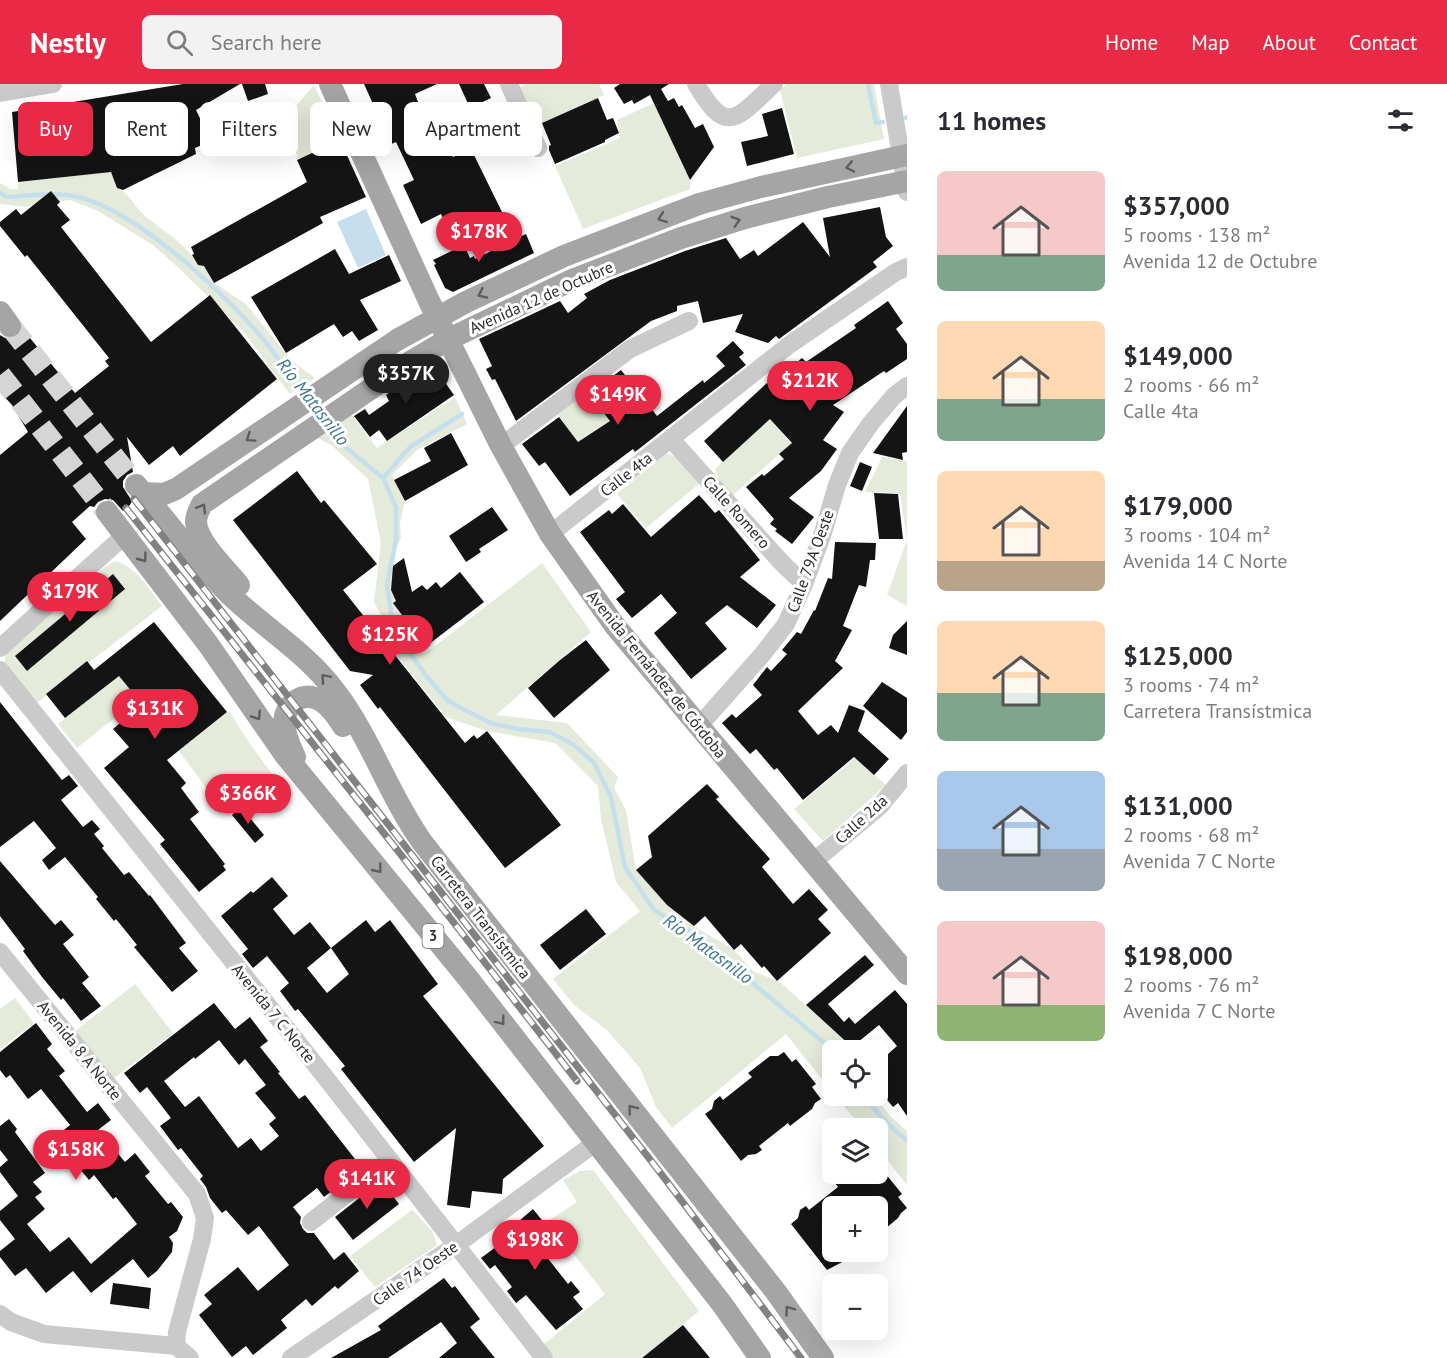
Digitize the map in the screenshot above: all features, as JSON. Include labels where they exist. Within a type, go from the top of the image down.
[{"type":"main road","name":"Avenida Fernández de Córdoba","points":[[330,84],[438,318],[501,446],[550,534],[615,626],[907,974]]},
{"type":"main road","name":"Avenida 12 de Octubre","points":[[139,489],[164,494],[176,489],[397,340],[466,302],[564,256],[699,204],[761,187],[904,156]]},
{"type":"main road","name":"Avenida 12 de Octubre","points":[[284,640],[203,540],[196,525],[197,514],[202,504],[210,497],[410,362],[449,339],[572,280],[681,238],[745,218],[828,197],[907,185]]},
{"type":"main road","name":"Carretera Transístmica","points":[[139,489],[220,584],[238,602],[310,662],[337,693],[361,730],[396,801],[422,842],[776,1292],[823,1358]]},
{"type":"main road","name":"3","points":[[107,512],[208,644],[273,740],[467,977],[722,1304],[760,1358]]},
{"type":"main road","points":[[303,778],[286,736],[284,718],[293,703],[302,698],[311,697],[320,699],[331,709],[396,801]]},
{"type":"street","points":[[0,93],[53,84]]},
{"type":"street","points":[[509,84],[517,102]]},
{"type":"street","points":[[696,84],[709,106],[721,117],[731,118],[749,107],[774,84]]},
{"type":"street","points":[[889,84],[904,156],[907,185]]},
{"type":"street","name":"Calle 4ta","points":[[550,534],[789,345],[896,272],[907,267]]},
{"type":"street","points":[[501,446],[630,349],[689,321]]},
{"type":"street","name":"Calle 79A Oeste","points":[[698,727],[762,655],[786,624],[804,585],[850,453],[871,423],[894,396],[907,386]]},
{"type":"street","name":"Calle Romero","points":[[671,439],[804,585]]},
{"type":"street","points":[[0,648],[125,535]]},
{"type":"street","name":"Avenida 7 C Norte","points":[[0,670],[390,1160],[544,1358]]},
{"type":"street","name":"Calle 2da","points":[[813,862],[880,806],[905,778]]},
{"type":"street","name":"Avenida 8 A Norte","points":[[0,952],[197,1194],[205,1218],[202,1239],[177,1332],[176,1346]]},
{"type":"street","name":"Calle 74 Oeste","points":[[291,1358],[312,1352],[595,1143]]},
{"type":"street","points":[[311,1222],[390,1160]]},
{"type":"street","points":[[0,1314],[11,1322],[44,1334],[176,1346],[190,1358]]},
{"type":"green space","points":[[527,84],[599,84],[604,95],[542,123],[542,102],[527,102],[520,87]]},
{"type":"green space","points":[[787,84],[874,84],[884,139],[797,158],[780,90]]},
{"type":"green space","points":[[314,85],[322,102],[310,102],[310,154],[299,159],[298,156],[298,103]]},
{"type":"green space","points":[[654,103],[690,180],[690,189],[583,229],[555,166],[620,138],[617,120]]},
{"type":"green space","points":[[111,172],[117,188],[128,196],[143,214],[180,243],[198,265],[204,266],[214,283],[246,304],[291,360],[315,378],[290,394],[243,331],[182,271],[153,245],[98,211],[70,200],[26,207],[0,204],[0,183],[11,189],[18,189],[18,182]]},
{"type":"green space","points":[[587,392],[609,421],[578,442],[558,415]]},
{"type":"green space","points":[[455,397],[467,424],[417,450],[392,475],[405,501],[391,590],[405,618],[386,625],[374,602],[381,543],[368,479],[331,445],[318,438],[351,414],[377,448]]},
{"type":"green space","points":[[771,418],[791,444],[732,496],[721,484],[715,469]]},
{"type":"green space","points":[[667,453],[680,459],[700,483],[646,528],[617,494]]},
{"type":"green space","points":[[882,457],[907,461],[907,540],[900,493],[865,492]]},
{"type":"green space","points":[[907,540],[907,606],[887,595]]},
{"type":"green space","points":[[115,561],[136,573],[162,606],[34,705],[4,664],[6,654],[105,567]]},
{"type":"green space","points":[[542,563],[591,632],[496,715],[567,723],[618,777],[614,788],[626,810],[636,870],[668,906],[694,926],[734,950],[753,971],[780,982],[844,1040],[822,1040],[822,1079],[786,1034],[672,1128],[656,1107],[640,1068],[607,1030],[574,1005],[553,979],[640,911],[616,882],[601,819],[598,786],[555,743],[487,731],[446,717],[397,656],[412,644],[421,654],[430,650]]},
{"type":"green space","points":[[119,675],[138,699],[77,748],[58,724]]},
{"type":"green space","points":[[229,711],[275,778],[227,816],[179,751]]},
{"type":"green space","points":[[855,758],[886,785],[823,841],[794,809]]},
{"type":"green space","points":[[135,984],[173,1033],[113,1079],[73,1033]]},
{"type":"green space","points":[[15,998],[34,1023],[0,1049],[0,1009]]},
{"type":"green space","points":[[844,1106],[882,1106],[907,1131],[907,1185],[888,1161],[888,1118],[854,1118]]},
{"type":"green space","points":[[593,1170],[699,1311],[642,1358],[553,1358],[543,1345],[605,1294],[548,1221],[577,1202],[563,1180],[580,1171]]},
{"type":"green space","points":[[412,1210],[432,1231],[437,1245],[375,1287],[350,1256]]},
{"type":"water","points":[[366,209],[386,255],[358,268],[337,222]]},
{"type":"building","points":[[183,84],[240,84],[210,102],[200,102],[200,108],[196,110],[200,118],[200,146],[195,148],[196,154],[123,190],[117,188],[111,172],[18,182],[12,112],[18,111],[18,156],[93,156],[93,102],[73,102]]},
{"type":"building","points":[[242,84],[265,84],[268,94],[248,101]]},
{"type":"building","points":[[364,84],[437,84],[415,94],[418,102],[404,102],[404,156],[474,156],[503,214],[453,238],[441,214],[421,224],[403,185],[414,180],[396,142],[392,144],[392,102],[372,102]]},
{"type":"building","points":[[459,84],[484,84],[491,98],[483,102],[467,102]]},
{"type":"building","points":[[620,84],[669,84],[661,89],[668,101],[674,98],[679,107],[682,105],[695,128],[703,124],[714,147],[690,180],[650,95],[634,104],[632,100],[624,104],[614,88]]},
{"type":"building","points":[[598,98],[607,120],[613,118],[619,133],[605,142],[555,164],[549,150],[551,145],[542,123]]},
{"type":"building","points":[[782,108],[794,154],[747,166],[741,142],[768,136],[762,114]]},
{"type":"building","points":[[310,154],[310,156],[347,156],[366,197],[320,217],[323,223],[214,283],[204,266],[198,265],[192,255],[194,254],[191,247],[307,182],[297,160]]},
{"type":"building","points":[[51,191],[60,202],[57,205],[70,220],[61,227],[151,342],[210,295],[277,379],[180,456],[173,446],[149,465],[127,437],[133,472],[123,481],[123,487],[132,501],[130,505],[123,511],[113,500],[105,499],[94,507],[90,506],[72,522],[86,539],[0,621],[0,455],[28,432],[12,405],[0,392],[0,335],[12,339],[22,332],[30,338],[75,393],[109,366],[105,361],[109,358],[27,255],[25,257],[0,226],[0,222],[16,209],[21,215]]},
{"type":"building","points":[[880,207],[886,237],[893,246],[873,262],[877,267],[779,339],[776,336],[768,343],[735,332],[743,314],[703,323],[698,301],[677,306],[677,311],[651,321],[516,421],[495,379],[492,380],[486,369],[492,366],[479,339],[560,301],[568,313],[587,298],[584,294],[610,280],[726,238],[740,259],[754,250],[758,256],[803,222],[830,257],[823,218]]},
{"type":"building","points":[[526,234],[534,253],[453,292],[445,288],[433,260],[464,245],[470,258],[474,256],[475,259]]},
{"type":"building","points":[[335,249],[349,274],[389,255],[401,281],[360,300],[378,330],[359,341],[352,331],[343,337],[334,324],[286,353],[251,297]]},
{"type":"building","points":[[888,301],[903,323],[896,329],[907,344],[907,359],[886,373],[884,371],[833,405],[844,412],[823,440],[837,449],[821,471],[789,498],[814,517],[792,544],[775,531],[777,529],[770,524],[774,519],[746,487],[762,474],[764,476],[784,459],[779,454],[792,443],[770,419],[723,462],[704,441],[767,383],[769,385],[802,358],[806,362],[856,328],[854,325]]},
{"type":"building","points":[[733,341],[744,353],[739,357],[746,365],[635,452],[633,449],[570,496],[545,462],[539,466],[522,444],[559,417],[578,442],[610,421],[589,394],[621,370],[657,416],[725,366],[716,356]]},
{"type":"building","points":[[423,370],[439,374],[454,395],[387,441],[379,430],[370,437],[354,416],[365,409],[369,415],[389,401],[386,395]]},
{"type":"building","points":[[907,406],[907,452],[902,453],[903,460],[873,453]]},
{"type":"building","points":[[451,433],[468,465],[405,501],[394,480],[431,461],[424,448]]},
{"type":"building","points":[[860,462],[872,467],[862,491],[850,486]]},
{"type":"building","points":[[297,471],[321,503],[324,500],[377,564],[343,590],[465,743],[474,735],[477,739],[487,731],[561,825],[505,868],[380,707],[378,709],[360,685],[373,675],[350,671],[233,520]]},
{"type":"building","points":[[874,493],[898,494],[903,539],[879,539]]},
{"type":"building","points":[[699,495],[715,513],[719,510],[760,560],[740,577],[776,605],[757,628],[727,605],[705,623],[727,649],[691,679],[654,633],[677,613],[661,594],[632,618],[616,599],[625,592],[580,532],[609,510],[612,514],[623,504],[651,537]]},
{"type":"building","points":[[492,507],[508,530],[479,549],[481,552],[466,562],[449,536]]},
{"type":"building","points":[[835,542],[876,543],[875,560],[870,560],[866,587],[859,585],[843,626],[852,630],[835,661],[843,668],[798,711],[818,735],[831,725],[838,733],[849,705],[865,711],[858,731],[889,759],[874,775],[854,757],[803,800],[777,768],[774,770],[756,749],[750,754],[722,723],[732,714],[736,718],[762,695],[753,685],[767,667],[771,671],[787,654],[782,650],[797,632],[801,634],[815,611],[828,578],[832,579]]},
{"type":"building","points":[[404,558],[412,592],[422,585],[427,590],[436,582],[441,588],[460,572],[484,602],[420,651],[408,636],[414,631],[393,603],[396,601],[391,590],[393,566]]},
{"type":"building","points":[[113,574],[125,589],[27,671],[15,656]]},
{"type":"building","points":[[907,621],[907,655],[889,648],[893,635]]},
{"type":"building","points":[[154,622],[227,712],[167,760],[186,783],[181,788],[199,812],[190,819],[225,864],[223,866],[226,870],[199,892],[160,844],[165,840],[104,768],[129,747],[113,729],[142,704],[119,676],[65,718],[46,694],[87,661],[94,670]]},
{"type":"building","points":[[586,640],[610,670],[554,718],[528,688]]},
{"type":"building","points":[[882,682],[907,698],[907,732],[901,740],[863,706]]},
{"type":"building","points":[[0,702],[62,780],[69,775],[78,786],[61,800],[83,827],[92,820],[100,829],[94,834],[104,846],[102,848],[124,875],[129,872],[150,895],[186,943],[179,948],[198,971],[172,992],[134,947],[137,945],[96,899],[98,897],[65,857],[49,870],[42,860],[56,848],[34,821],[0,847]]},
{"type":"building","points":[[707,784],[719,797],[716,799],[770,859],[762,867],[793,904],[809,889],[828,910],[818,919],[831,933],[777,981],[741,944],[734,950],[705,916],[694,926],[667,905],[636,870],[652,857],[648,836]]},
{"type":"building","points":[[241,807],[264,835],[255,843],[232,815]]},
{"type":"building","points":[[0,861],[55,925],[61,920],[74,935],[63,944],[89,977],[82,983],[101,1006],[81,1021],[42,977],[23,951],[25,949],[0,916]]},
{"type":"building","points":[[272,877],[288,896],[273,909],[294,935],[310,922],[331,948],[366,920],[375,932],[390,920],[438,984],[423,996],[544,1146],[503,1179],[502,1194],[472,1191],[470,1208],[447,1205],[456,1128],[414,1162],[341,1069],[345,1066],[298,1009],[295,1011],[280,991],[289,983],[267,956],[253,968],[242,954],[248,949],[221,916],[251,891],[253,893]],"holes":[[[331,948],[349,974],[327,993],[307,968]]]},
{"type":"building","points":[[586,909],[606,934],[560,970],[540,945]]},
{"type":"building","points":[[865,955],[874,965],[828,1004],[844,1022],[849,1017],[855,1024],[895,990],[907,1004],[907,1116],[898,1103],[893,1107],[888,1101],[888,1054],[897,1046],[879,1025],[861,1040],[844,1040],[806,1005]]},
{"type":"building","points":[[214,1003],[235,1029],[250,1017],[268,1041],[260,1047],[280,1072],[278,1073],[299,1099],[305,1095],[362,1168],[324,1197],[317,1188],[293,1207],[301,1217],[300,1223],[303,1229],[307,1233],[314,1233],[334,1260],[344,1252],[359,1271],[338,1289],[335,1286],[312,1306],[306,1299],[281,1320],[287,1328],[253,1355],[246,1346],[232,1357],[199,1315],[212,1304],[204,1295],[238,1267],[258,1291],[289,1265],[259,1226],[248,1235],[226,1210],[222,1213],[210,1198],[200,1179],[203,1176],[181,1148],[178,1150],[160,1126],[171,1118],[147,1087],[140,1093],[124,1073]],"holes":[[[219,1040],[239,1065],[245,1059],[266,1085],[255,1093],[276,1118],[269,1124],[279,1136],[261,1151],[251,1138],[238,1148],[199,1096],[185,1107],[164,1081]]]},
{"type":"building","points":[[36,1023],[52,1044],[47,1049],[65,1071],[59,1076],[87,1112],[98,1103],[111,1120],[98,1130],[125,1162],[135,1153],[150,1172],[145,1176],[168,1204],[171,1202],[183,1217],[177,1231],[169,1237],[173,1243],[172,1252],[157,1271],[148,1278],[133,1259],[91,1293],[73,1271],[46,1293],[26,1268],[15,1276],[0,1257],[0,1251],[15,1239],[0,1220],[0,1211],[18,1196],[0,1172],[0,1167],[8,1160],[0,1150],[0,1126],[9,1119],[17,1129],[15,1132],[45,1173],[33,1182],[42,1192],[35,1197],[45,1209],[27,1224],[50,1252],[69,1237],[91,1264],[137,1224],[116,1197],[113,1199],[94,1175],[89,1180],[71,1158],[75,1155],[59,1134],[70,1125],[41,1089],[28,1099],[10,1075],[6,1078],[0,1070],[0,1052]]},
{"type":"building","points":[[784,1052],[792,1062],[796,1059],[816,1084],[812,1087],[821,1099],[790,1126],[788,1123],[759,1146],[762,1150],[748,1155],[741,1161],[705,1114],[712,1109],[714,1101],[720,1096],[723,1100],[752,1077],[748,1073],[770,1056],[778,1056]]},
{"type":"building","points":[[888,1177],[902,1194],[898,1197],[907,1208],[888,1226],[888,1196],[827,1196],[838,1187],[836,1184],[888,1184]]},
{"type":"building","points":[[381,1181],[399,1204],[353,1240],[335,1217]]},
{"type":"building","points":[[822,1200],[822,1262],[842,1262],[827,1270],[791,1224],[798,1218],[800,1210],[806,1206],[809,1210]]},
{"type":"building","points":[[533,1209],[554,1235],[539,1247],[568,1284],[571,1281],[580,1292],[573,1297],[583,1309],[556,1330],[526,1295],[516,1303],[507,1291],[512,1287],[495,1265],[490,1269],[481,1258],[516,1232],[512,1227]]},
{"type":"building","points":[[444,1278],[452,1288],[455,1286],[480,1319],[470,1327],[495,1358],[439,1358],[457,1343],[441,1322],[388,1358],[331,1358],[381,1330],[378,1326]]},
{"type":"building","points":[[113,1283],[151,1288],[149,1309],[110,1304]]},
{"type":"building","points":[[683,1325],[710,1358],[642,1358]]},
{"type":"waterway","points":[[868,84],[876,123],[883,122]]},
{"type":"waterway","name":"Río Matasnillo","points":[[0,193],[7,197],[67,195],[91,201],[146,231],[225,298],[268,346],[304,395]]},
{"type":"waterway","points":[[383,478],[410,447],[462,414]]},
{"type":"waterway","name":"Río Matasnillo","points":[[326,426],[336,439],[383,478],[396,507],[396,539],[387,585],[391,612],[409,652],[427,677],[448,701],[490,723],[550,732],[574,745],[594,763],[611,797],[625,867],[654,910],[704,940],[822,1041]]},
{"type":"waterway","name":"Río Matasnillo","points":[[872,1106],[907,1141]]},
{"type":"tunnel","points":[[10,326],[136,485]]},
{"type":"tunnel","points":[[0,375],[107,512]]},
{"type":"railway","points":[[134,499],[659,1171],[801,1358]]},
{"type":"railway","points":[[126,508],[577,1081]]}]
